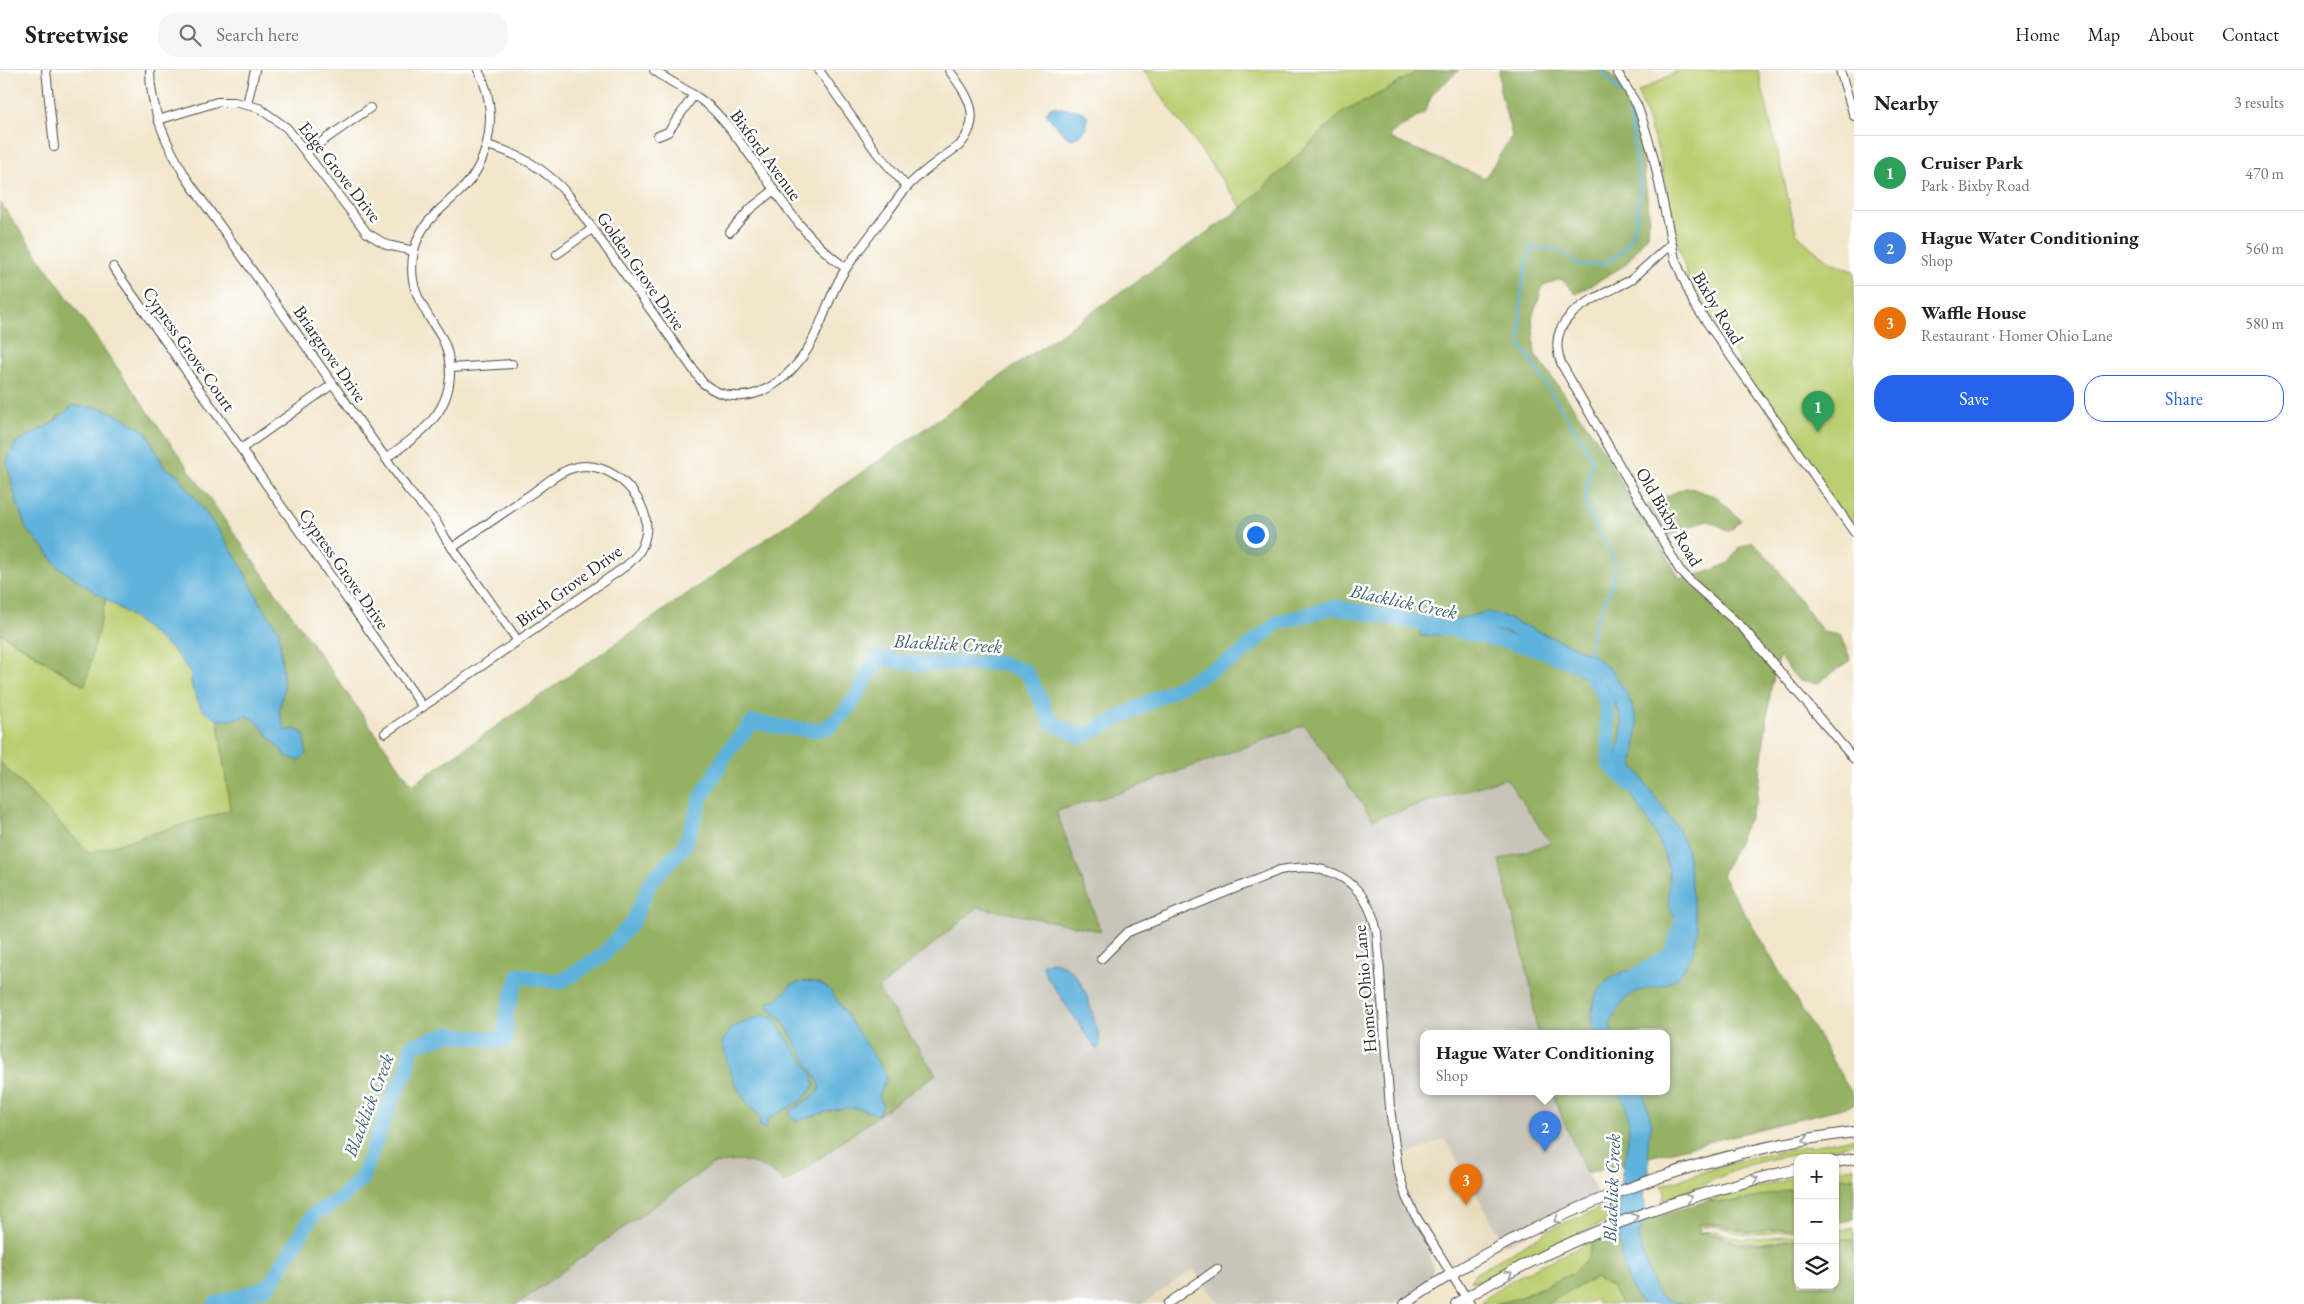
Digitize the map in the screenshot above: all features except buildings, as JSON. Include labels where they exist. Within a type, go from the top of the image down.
[{"type":"main road","points":[[1406,1304],[1452,1275],[1517,1239],[1602,1200],[1661,1178],[1752,1151],[1854,1132]]},
{"type":"main road","points":[[1839,1161],[1854,1159]]},
{"type":"main road","points":[[1456,1304],[1468,1301],[1532,1262],[1605,1229],[1665,1206],[1739,1183],[1794,1170]]},
{"type":"street","points":[[46,70],[54,147]]},
{"type":"street","name":"Briargrove Drive","points":[[150,70],[153,102],[158,120],[187,179],[409,490],[435,520],[452,548],[518,641]]},
{"type":"street","points":[[247,104],[254,70]]},
{"type":"street","points":[[386,458],[419,434],[434,419],[445,398],[450,368],[443,340],[426,316],[415,292],[413,275],[414,251],[426,223],[466,185],[487,145],[490,130],[490,101],[478,70]]},
{"type":"street","name":"Bixford Avenue","points":[[654,70],[665,73],[720,116],[810,238],[846,268]]},
{"type":"street","points":[[819,70],[877,153],[907,187]]},
{"type":"street","name":"Golden Grove Drive","points":[[487,145],[502,149],[539,167],[569,196],[703,383],[717,392],[736,398],[753,395],[771,387],[787,374],[806,352],[818,330],[830,298],[846,268],[907,187],[960,145],[966,137],[971,126],[971,108],[965,92],[949,70]]},
{"type":"street","name":"Bixby Road","points":[[1616,70],[1637,105],[1649,140],[1671,244],[1687,290],[1705,322],[1854,532]]},
{"type":"street","points":[[1840,70],[1854,116]]},
{"type":"street","points":[[658,136],[668,132],[694,94]]},
{"type":"street","name":"Edge Grove Drive","points":[[158,120],[217,102],[247,104],[259,108],[287,128],[367,233],[387,245],[414,251]]},
{"type":"street","points":[[307,152],[370,108]]},
{"type":"street","points":[[730,232],[750,209],[774,190]]},
{"type":"street","points":[[557,254],[592,229]]},
{"type":"street","name":"Old Bixby Road","points":[[1671,244],[1630,280],[1576,310],[1561,325],[1556,345],[1562,365],[1679,569],[1743,628],[1854,759]]},
{"type":"street","name":"Cypress Grove Court","points":[[112,267],[241,449]]},
{"type":"street","points":[[450,368],[512,364]]},
{"type":"street","points":[[241,449],[333,384]]},
{"type":"street","name":"Cypress Grove Drive","points":[[241,449],[423,707]]},
{"type":"street","name":"Birch Grove Drive","points":[[385,734],[635,558],[646,536],[646,524],[634,495],[618,476],[607,469],[584,465],[561,473],[452,548]]},
{"type":"street","name":"Homer Ohio Lane","points":[[1101,959],[1128,932],[1280,870],[1299,866],[1318,868],[1340,876],[1355,886],[1370,907],[1377,932],[1390,1108],[1398,1169],[1406,1197],[1468,1301]]},
{"type":"street","points":[[1167,1304],[1218,1269]]},
{"type":"shaded area","points":[[1306,725],[1373,819],[1506,778],[1552,843],[1499,860],[1530,982],[1537,1030],[1420,1030],[1420,1095],[1553,1095],[1586,1173],[1602,1200],[1505,1245],[1445,1139],[1396,1159],[1398,1169],[1421,1225],[1433,1268],[1430,1279],[1394,1304],[1219,1304],[1193,1269],[1143,1304],[517,1304],[711,1165],[733,1160],[755,1163],[772,1171],[936,1073],[878,989],[978,907],[1101,931],[1056,811],[1122,792]]},
{"type":"shaded area","points":[[1445,1139],[1505,1245],[1448,1270],[1415,1215],[1395,1159]]},
{"type":"shaded area","points":[[1193,1269],[1219,1304],[1143,1304]]},
{"type":"green space","points":[[1143,70],[1419,70],[1385,91],[1343,112],[1242,208]]},
{"type":"green space","points":[[1419,70],[1459,70],[1433,93],[1424,113],[1390,134],[1391,139],[1485,178],[1512,136],[1500,91],[1499,70],[1607,70],[1623,86],[1638,122],[1649,213],[1648,235],[1625,265],[1576,294],[1561,279],[1543,285],[1532,318],[1535,354],[1596,438],[1636,509],[1688,487],[1717,497],[1741,520],[1730,531],[1707,520],[1679,531],[1659,542],[1680,579],[1705,573],[1729,563],[1739,548],[1753,542],[1774,564],[1823,632],[1840,635],[1851,660],[1818,683],[1798,680],[1779,657],[1771,688],[1756,803],[1722,875],[1854,1097],[1854,1105],[1586,1173],[1553,1095],[1670,1095],[1670,1030],[1537,1030],[1530,982],[1499,860],[1551,843],[1506,778],[1373,819],[1305,725],[1122,792],[1056,811],[1101,931],[978,907],[878,989],[936,1074],[785,1183],[768,1170],[751,1163],[733,1162],[711,1165],[517,1304],[0,1304],[0,762],[89,853],[230,810],[218,720],[242,716],[250,717],[273,739],[286,756],[285,731],[279,710],[284,689],[279,631],[222,535],[177,474],[164,467],[147,433],[61,414],[51,424],[15,443],[45,549],[58,567],[106,598],[85,686],[0,633],[0,202],[412,785],[1242,208],[1343,112],[1385,91]]},
{"type":"green space","points":[[1680,70],[1758,70],[1796,232],[1822,256],[1854,271],[1854,532],[1736,366],[1741,362],[1712,321],[1690,285],[1676,237],[1659,153],[1638,92]]},
{"type":"green space","points":[[106,598],[146,627],[174,651],[190,672],[192,688],[202,709],[218,720],[231,810],[89,853],[0,762],[0,633],[84,686]]},
{"type":"green space","points":[[1854,1138],[1854,1143],[1794,1154],[1746,1166],[1664,1199],[1665,1192],[1662,1185],[1752,1157]]},
{"type":"green space","points":[[1854,1167],[1854,1178],[1839,1179],[1839,1169]]},
{"type":"green space","points":[[1794,1178],[1794,1189],[1740,1201],[1718,1202],[1709,1200]]},
{"type":"green space","points":[[1839,1178],[1854,1178],[1854,1219],[1839,1222],[1839,1199]]},
{"type":"green space","points":[[1794,1189],[1794,1228],[1746,1232],[1716,1224],[1699,1224],[1699,1233],[1715,1235],[1744,1244],[1794,1240],[1794,1289],[1839,1289],[1839,1239],[1854,1241],[1854,1304],[1683,1304],[1661,1297],[1654,1289],[1638,1238],[1642,1225],[1646,1221],[1709,1200],[1728,1202]]},
{"type":"green space","points":[[1620,1200],[1620,1215],[1490,1277],[1474,1282],[1470,1281],[1476,1273],[1553,1228]]},
{"type":"green space","points":[[1698,1224],[1716,1224],[1746,1232],[1794,1228],[1794,1231],[1744,1235],[1715,1226],[1699,1228]]},
{"type":"green space","points":[[1854,1227],[1854,1241],[1839,1239],[1839,1231]]},
{"type":"green space","points":[[1715,1231],[1742,1239],[1794,1235],[1794,1239],[1737,1243],[1723,1236],[1699,1232]]},
{"type":"green space","points":[[1619,1232],[1632,1290],[1642,1304],[1621,1304],[1611,1286],[1595,1278],[1545,1304],[1495,1304],[1522,1297],[1573,1273],[1588,1257],[1593,1241]]},
{"type":"green space","points":[[1593,1241],[1588,1257],[1573,1273],[1507,1303],[1482,1304],[1488,1296],[1515,1278]]},
{"type":"green space","points":[[1595,1278],[1611,1286],[1621,1304],[1598,1304],[1596,1299],[1586,1304],[1545,1304]]},
{"type":"water","points":[[1050,107],[1079,110],[1087,115],[1088,119],[1085,130],[1079,136],[1071,139],[1064,135],[1046,114]]},
{"type":"water","points":[[73,406],[102,408],[125,418],[147,433],[164,467],[177,474],[222,535],[262,606],[279,631],[284,689],[279,710],[285,731],[295,729],[304,734],[306,754],[299,761],[286,756],[255,720],[246,716],[231,720],[218,720],[202,710],[192,688],[190,672],[174,651],[131,616],[58,567],[45,549],[26,529],[15,496],[7,462],[15,443],[51,424]]},
{"type":"water","points":[[1486,612],[1500,615],[1593,655],[1612,671],[1629,698],[1638,724],[1633,764],[1678,829],[1687,850],[1698,931],[1693,952],[1679,977],[1664,985],[1638,991],[1625,999],[1610,1024],[1612,1030],[1593,1030],[1592,1011],[1594,1002],[1603,985],[1610,979],[1631,970],[1650,969],[1660,966],[1678,948],[1681,938],[1680,928],[1669,904],[1669,871],[1659,841],[1624,785],[1616,768],[1622,731],[1618,710],[1603,681],[1593,676],[1589,681],[1545,651],[1510,634],[1500,631],[1420,636],[1420,617],[1446,622]]},
{"type":"water","points":[[1048,962],[1060,964],[1070,970],[1078,979],[1089,1002],[1099,1036],[1100,1044],[1097,1050],[1047,977],[1042,965]]},
{"type":"water","points":[[808,981],[822,984],[831,991],[887,1076],[879,1096],[883,1105],[879,1114],[849,1108],[827,1112],[798,1121],[792,1118],[789,1112],[817,1094],[820,1084],[781,1018],[772,1012],[768,1002],[779,998],[792,984]]},
{"type":"water","points":[[763,1015],[773,1018],[812,1074],[815,1085],[803,1100],[767,1119],[766,1129],[760,1127],[761,1116],[753,1110],[740,1093],[727,1062],[722,1042],[733,1027]]},
{"type":"water","points":[[1619,1095],[1644,1095],[1652,1124],[1648,1141],[1649,1174],[1644,1191],[1646,1221],[1642,1225],[1638,1238],[1654,1289],[1661,1297],[1683,1304],[1642,1304],[1633,1291],[1622,1260],[1619,1211],[1621,1179],[1629,1122]]},
{"type":"waterway","points":[[1588,656],[1595,626],[1608,595],[1614,574],[1613,559],[1608,545],[1591,519],[1586,505],[1586,492],[1593,459],[1520,343],[1521,295],[1526,264],[1532,248],[1557,249],[1579,265],[1606,264],[1626,247],[1636,224],[1640,188],[1628,101],[1601,70]]},
{"type":"waterway","name":"Blacklick Creek","points":[[215,1304],[268,1287],[313,1215],[341,1198],[361,1180],[392,1099],[407,1071],[411,1046],[449,1034],[505,1041],[506,1013],[519,975],[560,982],[602,956],[632,923],[651,881],[684,847],[702,796],[727,752],[753,722],[812,730],[827,727],[850,706],[877,658],[920,664],[1001,663],[1027,672],[1051,722],[1081,737],[1237,657],[1277,623],[1334,607],[1422,623],[1535,648],[1586,668],[1606,699],[1610,765],[1632,786]]},
{"type":"waterway","name":"Blacklick Creek","points":[[1629,980],[1671,954],[1684,916],[1683,909]]},
{"type":"place","name":"Cruiser Park","points":[[1818,432]]},
{"type":"place","name":"Hague Water Conditioning","points":[[1545,1152]]},
{"type":"place","name":"Waffle House","points":[[1466,1205]]}]
